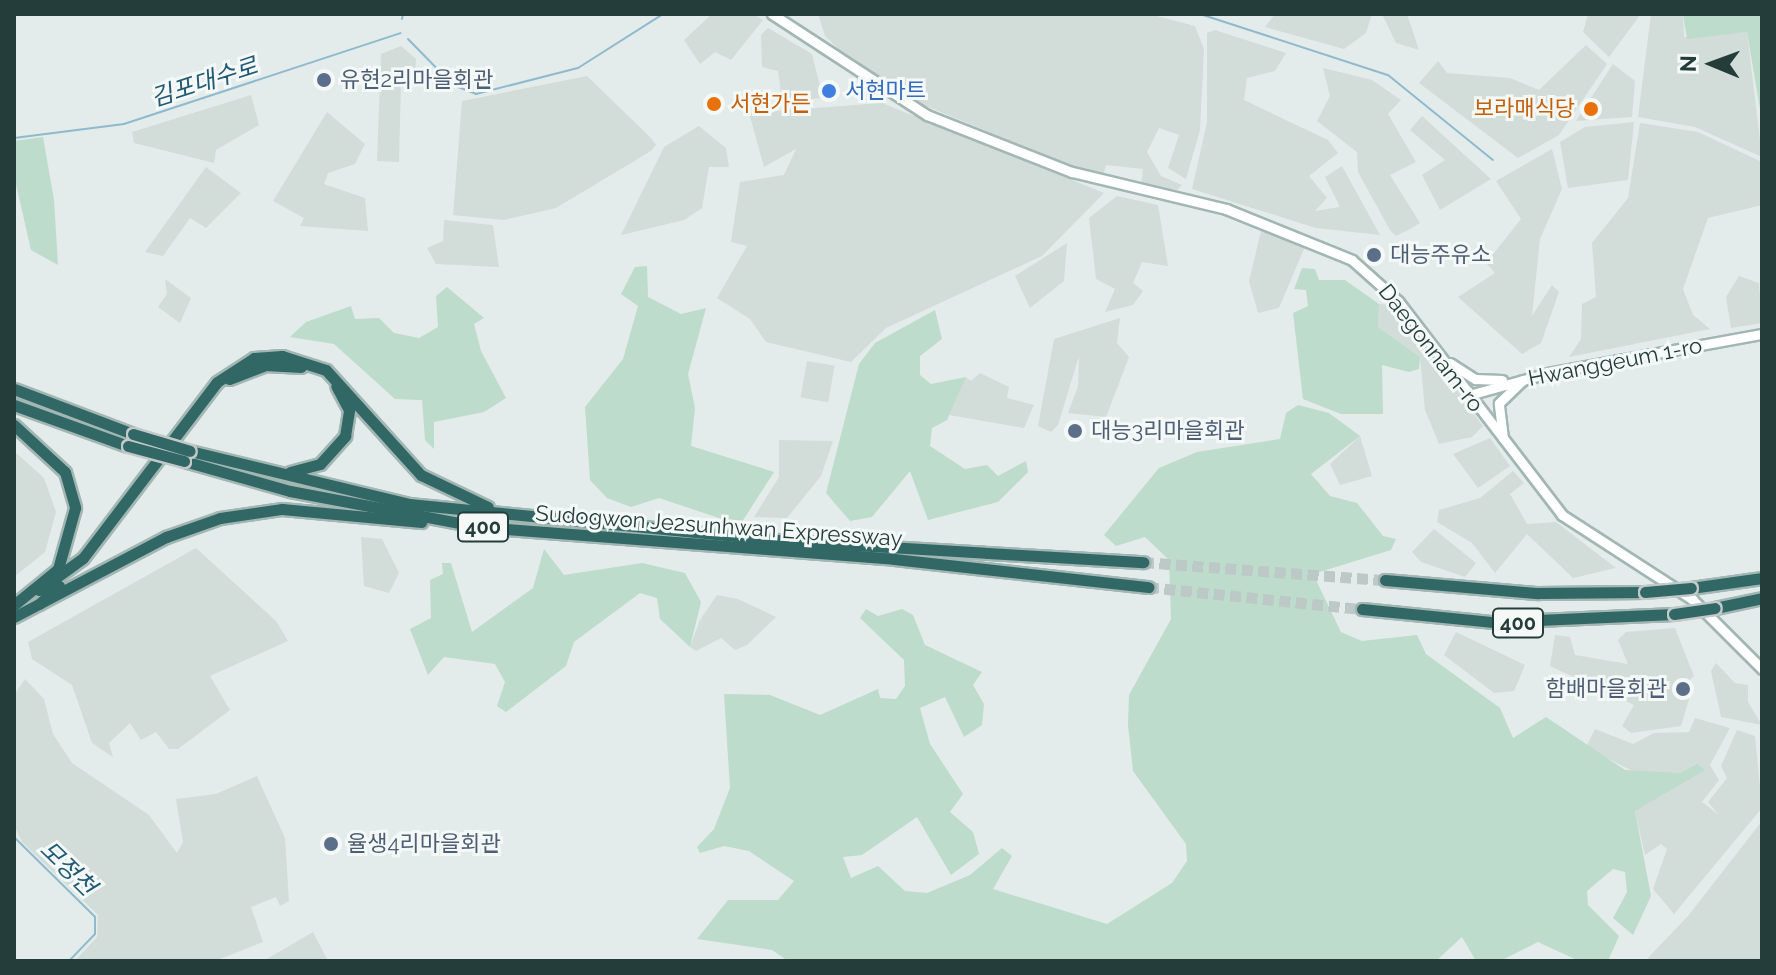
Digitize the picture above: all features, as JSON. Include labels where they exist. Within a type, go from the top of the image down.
[{"type":"highway","points":[[14,605],[83,558],[217,382],[240,363],[269,355],[312,362],[338,379],[384,441],[448,492],[527,517]]},
{"type":"highway","points":[[39,604],[93,557],[225,383],[278,364],[308,369],[336,386],[349,423],[329,458],[282,473],[247,465]]},
{"type":"highway","name":"Sudogwon Je2sunhwan Expressway","points":[[14,389],[130,440]]},
{"type":"highway","name":"Sudogwon Je2sunhwan Expressway","points":[[14,405],[187,456],[290,491],[480,527],[820,549],[1143,562]]},
{"type":"highway","points":[[14,425],[56,459],[74,498],[68,552],[39,590]]},
{"type":"highway","name":"Sudogwon Je2sunhwan Expressway","points":[[187,456],[247,465],[409,504],[788,547]]},
{"type":"highway","points":[[14,617],[166,537],[255,511],[480,527]]},
{"type":"highway","name":"Sudogwon Je2sunhwan Expressway","points":[[820,549],[1148,587]]},
{"type":"highway","name":"400","points":[[1385,580],[1538,593],[1645,592],[1762,578]]},
{"type":"highway","name":"400","points":[[1362,609],[1493,622],[1674,614],[1762,598]]},
{"type":"street","name":"Daegonnam-ro","points":[[772,14],[927,115],[1072,172],[1226,209],[1331,249],[1380,282],[1441,355],[1504,443],[1562,515],[1692,599],[1762,669]]},
{"type":"street","name":"Hwanggeum 1-ro","points":[[1469,395],[1525,378],[1762,334]]},
{"type":"street","points":[[1441,355],[1475,379],[1525,378]]},
{"type":"street","points":[[1504,443],[1499,403],[1525,378]]},
{"type":"shaded area","points":[[712,14],[754,14],[763,20],[731,60],[715,52],[700,64],[684,40]]},
{"type":"shaded area","points":[[818,14],[1149,14],[1195,26],[1204,49],[1200,130],[1186,179],[1168,168],[1179,135],[1159,128],[1147,152],[1161,176],[1182,185],[1177,190],[1141,184],[1143,169],[1106,165],[1103,176],[1074,167],[919,103],[849,59],[825,36]]},
{"type":"shaded area","points":[[1275,14],[1372,14],[1366,33],[1344,49],[1265,27]]},
{"type":"shaded area","points":[[1382,14],[1407,14],[1419,50],[1396,43]]},
{"type":"shaded area","points":[[1588,14],[1641,14],[1609,57],[1583,32]]},
{"type":"shaded area","points":[[1651,14],[1683,14],[1684,37],[1747,32],[1762,157],[1695,127],[1638,117]]},
{"type":"shaded area","points":[[768,28],[812,54],[823,98],[782,101],[778,71],[762,67],[761,35]]},
{"type":"shaded area","points":[[1215,30],[1286,53],[1275,71],[1247,78],[1244,100],[1328,140],[1338,153],[1309,176],[1327,198],[1315,211],[1340,207],[1325,177],[1342,166],[1380,235],[1316,228],[1192,189],[1207,122],[1207,33]]},
{"type":"shaded area","points":[[1586,45],[1607,64],[1559,135],[1518,158],[1419,83],[1438,61],[1447,73],[1510,78],[1539,90]]},
{"type":"shaded area","points":[[401,46],[416,59],[415,78],[401,78],[399,162],[377,161],[381,54]]},
{"type":"shaded area","points":[[1613,64],[1635,81],[1632,117],[1576,121]]},
{"type":"shaded area","points":[[1323,68],[1372,80],[1401,100],[1388,114],[1416,162],[1390,175],[1420,223],[1396,236],[1358,172],[1357,152],[1317,121],[1330,96]]},
{"type":"shaded area","points":[[587,76],[650,137],[656,145],[651,151],[556,208],[504,220],[453,215],[462,101]]},
{"type":"shaded area","points":[[251,95],[259,125],[216,150],[214,163],[134,143],[132,132]]},
{"type":"shaded area","points":[[882,103],[1104,193],[1042,256],[886,328],[851,362],[766,342],[750,319],[717,298],[747,246],[731,242],[740,182],[784,175],[796,149],[764,167],[749,113]]},
{"type":"shaded area","points":[[327,112],[365,144],[355,164],[328,173],[324,184],[365,198],[368,231],[300,226],[304,218],[273,201]]},
{"type":"shaded area","points":[[1422,116],[1491,179],[1440,210],[1422,175],[1445,160],[1410,130]]},
{"type":"shaded area","points":[[1634,122],[1628,180],[1568,188],[1560,142],[1585,127]]},
{"type":"shaded area","points":[[1640,123],[1698,132],[1762,162],[1762,205],[1708,218],[1683,289],[1693,315],[1710,329],[1569,357],[1581,339],[1582,304],[1596,297],[1592,243],[1628,198]]},
{"type":"shaded area","points":[[699,126],[726,148],[729,167],[709,167],[702,208],[684,220],[621,235],[664,147]]},
{"type":"shaded area","points":[[1552,149],[1562,189],[1540,239],[1532,316],[1552,285],[1559,292],[1541,343],[1522,354],[1458,297],[1495,273],[1486,263],[1521,219],[1496,181]]},
{"type":"shaded area","points":[[206,167],[241,193],[206,228],[190,218],[163,256],[145,252]]},
{"type":"shaded area","points":[[1117,196],[1158,205],[1168,266],[1142,262],[1133,283],[1143,291],[1133,305],[1105,312],[1115,289],[1096,279],[1089,218]]},
{"type":"shaded area","points":[[444,220],[493,225],[499,267],[436,264],[427,248],[443,241]]},
{"type":"shaded area","points":[[1262,227],[1306,244],[1279,308],[1258,313],[1249,281]]},
{"type":"shaded area","points":[[1067,243],[1064,281],[1030,308],[1015,276]]},
{"type":"shaded area","points":[[1739,276],[1759,283],[1762,323],[1731,328],[1726,297]]},
{"type":"shaded area","points":[[165,279],[191,298],[180,323],[158,307],[167,294]]},
{"type":"shaded area","points":[[1379,304],[1391,305],[1407,323],[1483,426],[1472,437],[1439,444],[1425,410],[1420,357],[1378,327]]},
{"type":"shaded area","points":[[1120,318],[1117,343],[1129,357],[1106,417],[1068,413],[1078,386],[1079,356],[1058,425],[1051,432],[1038,426],[1054,339]]},
{"type":"shaded area","points":[[807,361],[835,366],[828,402],[801,397]]},
{"type":"shaded area","points":[[980,373],[1009,387],[1007,398],[1034,405],[1024,428],[949,415],[966,377],[971,381]]},
{"type":"shaded area","points":[[1360,436],[1372,476],[1340,485],[1330,464]]},
{"type":"shaded area","points":[[1490,438],[1510,466],[1478,488],[1453,454]]},
{"type":"shaded area","points":[[779,440],[833,441],[821,476],[787,518],[754,517],[779,477]]},
{"type":"shaded area","points":[[14,451],[44,478],[56,512],[45,552],[14,577]]},
{"type":"shaded area","points":[[1513,471],[1524,483],[1510,494],[1527,524],[1556,522],[1616,568],[1573,578],[1527,534],[1495,573],[1472,543],[1437,522],[1439,510],[1480,498]]},
{"type":"shaded area","points":[[1434,529],[1476,563],[1465,577],[1421,562],[1412,552]]},
{"type":"shaded area","points":[[361,537],[382,539],[399,573],[389,593],[364,586]]},
{"type":"shaded area","points":[[196,548],[276,621],[288,641],[210,676],[230,710],[178,749],[169,749],[156,732],[141,740],[130,723],[109,743],[113,757],[92,743],[72,685],[32,659],[28,642]]},
{"type":"shaded area","points":[[717,595],[738,599],[776,617],[747,645],[735,650],[721,638],[696,651],[690,647],[700,620]]},
{"type":"shaded area","points":[[1675,628],[1694,676],[1674,694],[1690,696],[1681,726],[1631,733],[1622,726],[1634,705],[1550,666],[1555,635],[1570,637],[1575,655],[1628,664],[1618,640],[1626,632]]},
{"type":"shaded area","points":[[1456,632],[1525,665],[1514,691],[1494,693],[1444,655]]},
{"type":"shaded area","points":[[1716,663],[1735,683],[1748,685],[1748,702],[1762,725],[1721,717],[1711,671]]},
{"type":"shaded area","points":[[25,679],[44,699],[53,734],[72,763],[149,815],[177,853],[183,842],[176,799],[216,794],[257,776],[285,838],[289,901],[280,906],[276,897],[251,907],[263,942],[215,961],[75,961],[97,937],[98,915],[22,842],[14,825],[14,695]]},
{"type":"shaded area","points":[[1695,718],[1730,728],[1710,765],[1719,780],[1702,802],[1719,815],[1708,802],[1727,778],[1721,766],[1737,730],[1755,736],[1762,808],[1674,914],[1653,889],[1667,849],[1661,844],[1645,855],[1635,811],[1697,764],[1680,773],[1636,773],[1586,747],[1595,729],[1633,744],[1654,733],[1689,732]]},
{"type":"shaded area","points":[[1762,821],[1762,961],[1645,961],[1688,916]]},
{"type":"shaded area","points":[[313,932],[328,961],[263,961]]},
{"type":"green space","points":[[1683,14],[1762,14],[1762,121],[1747,32],[1687,39]]},
{"type":"green space","points":[[43,137],[54,200],[58,265],[31,250],[15,180],[14,141]]},
{"type":"green space","points":[[647,266],[648,297],[681,314],[706,308],[688,374],[695,408],[691,446],[774,472],[740,525],[659,498],[631,507],[607,498],[590,480],[585,407],[623,359],[638,306],[621,294],[635,267]]},
{"type":"green space","points":[[1302,268],[1315,269],[1319,280],[1345,280],[1379,304],[1378,327],[1420,357],[1419,369],[1409,372],[1382,365],[1383,414],[1341,414],[1303,399],[1293,313],[1308,306],[1306,290],[1294,289]]},
{"type":"green space","points":[[447,287],[484,318],[474,324],[481,351],[506,398],[484,412],[434,422],[434,449],[425,440],[422,400],[395,399],[334,344],[290,337],[306,322],[351,306],[355,319],[379,318],[394,333],[419,338],[438,327],[436,296]]},
{"type":"green space","points":[[935,310],[942,339],[920,356],[920,375],[931,384],[966,377],[947,420],[932,428],[930,446],[965,469],[987,465],[998,476],[1026,461],[1028,472],[998,502],[928,520],[910,471],[872,517],[850,521],[826,493],[859,364],[875,343]]},
{"type":"green space","points":[[1298,405],[1329,413],[1360,436],[1311,474],[1330,496],[1357,503],[1383,536],[1396,539],[1391,550],[1313,574],[1341,632],[1362,641],[1417,635],[1426,654],[1500,708],[1513,738],[1546,717],[1625,770],[1680,773],[1697,764],[1705,770],[1635,811],[1651,896],[1633,935],[1613,918],[1627,892],[1625,872],[1613,869],[1587,891],[1588,905],[1619,936],[1608,961],[1579,961],[1538,942],[1500,961],[1476,961],[1462,937],[1436,961],[788,961],[772,950],[697,939],[728,900],[778,900],[794,881],[749,851],[724,846],[700,853],[697,847],[714,829],[730,788],[724,694],[770,695],[820,715],[878,689],[880,698],[896,699],[905,686],[904,660],[860,618],[866,609],[878,616],[902,609],[913,615],[925,645],[982,672],[973,685],[984,704],[982,725],[964,737],[945,697],[920,708],[930,744],[963,794],[950,812],[973,832],[979,854],[951,875],[917,817],[862,855],[843,857],[851,878],[878,866],[905,891],[927,893],[970,875],[1002,848],[1012,856],[993,889],[1107,924],[1172,883],[1187,861],[1186,844],[1133,771],[1128,725],[1129,695],[1171,619],[1169,560],[1145,537],[1116,546],[1104,535],[1159,468],[1197,452],[1280,439],[1286,413]]},
{"type":"green space","points":[[544,549],[564,575],[642,563],[685,573],[701,602],[690,647],[660,619],[657,598],[640,593],[574,642],[566,666],[506,712],[497,706],[505,682],[495,664],[444,657],[428,675],[410,629],[431,618],[430,580],[443,574],[442,563],[451,563],[472,632],[533,588]]},
{"type":"waterway","name":"김포대수로","points":[[402,19],[403,14]]},
{"type":"waterway","points":[[408,39],[453,85],[476,94],[578,68],[663,14]]},
{"type":"waterway","points":[[1203,15],[1388,75],[1493,160]]},
{"type":"waterway","name":"김포대수로","points":[[14,138],[124,124],[400,33]]},
{"type":"waterway","name":"모정천","points":[[14,837],[95,917],[95,934],[69,961]]},
{"type":"tunnel","points":[[1143,562],[1385,580]]},
{"type":"tunnel","points":[[1148,587],[1362,609]]},
{"type":"place","name":"유현2리마을회관","points":[[324,80]]},
{"type":"place","name":"서현마트","points":[[829,91]]},
{"type":"place","name":"서현가든","points":[[714,104]]},
{"type":"place","name":"보라매식당","points":[[1591,109]]},
{"type":"place","name":"대능주유소","points":[[1374,255]]},
{"type":"place","name":"대능3리마을회관","points":[[1075,431]]},
{"type":"place","name":"함배마을회관","points":[[1683,689]]},
{"type":"place","name":"율생4리마을회관","points":[[331,844]]}]
